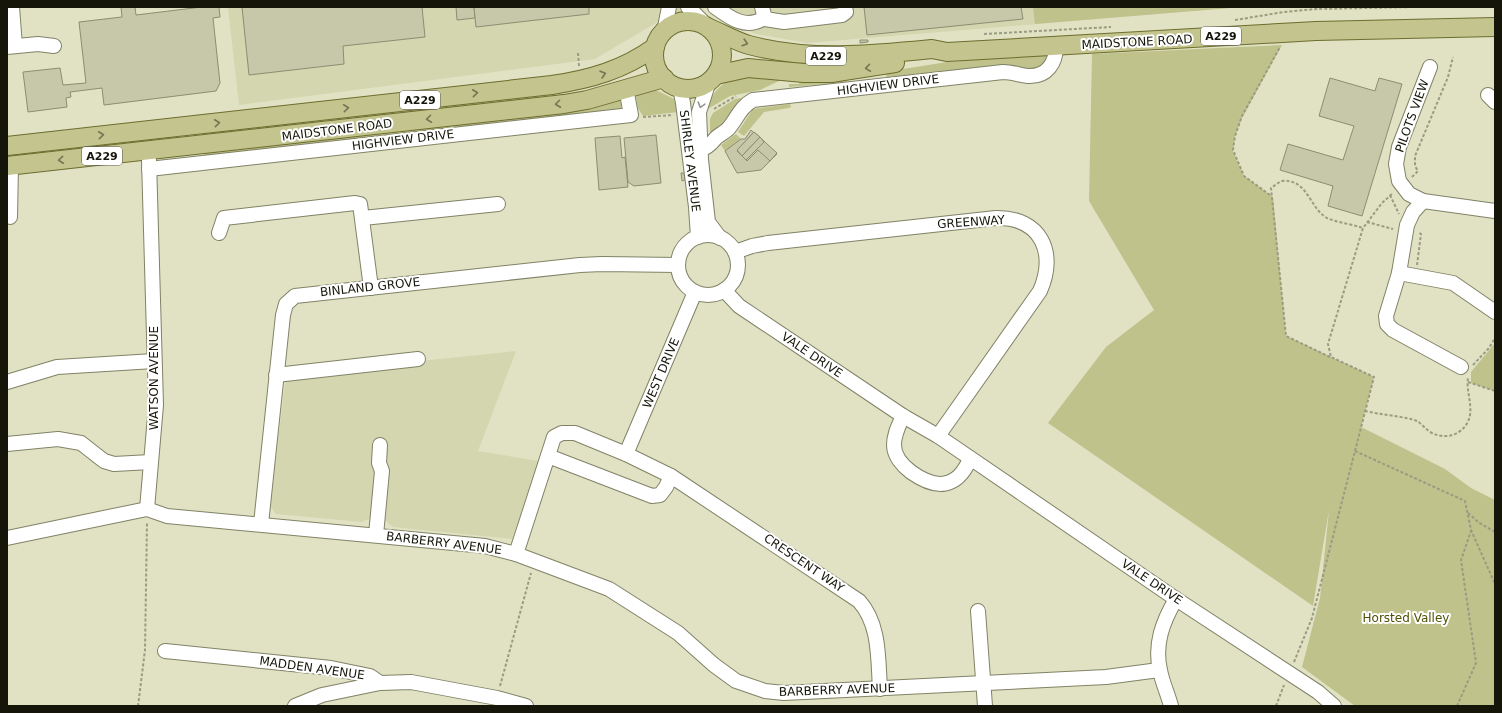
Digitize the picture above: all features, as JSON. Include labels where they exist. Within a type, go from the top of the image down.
[{"type":"main road","name":"A229","points":[[659,39],[671,26],[683,22],[695,22],[708,27]]},
{"type":"main road","points":[[708,27],[719,40],[722,52],[721,66],[713,78]]},
{"type":"main road","name":"MAIDSTONE ROAD","points":[[708,27],[748,44],[805,55],[850,56],[932,49],[946,52],[1284,32],[1495,27]]},
{"type":"main road","points":[[659,39],[656,66],[670,82]]},
{"type":"main road","name":"MAIDSTONE ROAD","points":[[7,146],[552,85],[597,75],[623,67],[659,39]]},
{"type":"main road","name":"MAIDSTONE ROAD","points":[[713,78],[752,67],[795,73],[830,73],[933,58],[946,52]]},
{"type":"main road","name":"A229","points":[[670,82],[694,88],[713,78]]},
{"type":"main road","name":"MAIDSTONE ROAD","points":[[9,166],[149,160],[564,104],[587,100],[626,88],[670,82]]},
{"type":"street","points":[[12,7],[11,46],[38,44],[54,46]]},
{"type":"street","points":[[659,39],[669,7]]},
{"type":"street","points":[[688,7],[708,27]]},
{"type":"street","points":[[715,7],[738,22],[752,22],[763,13],[784,22],[841,15],[845,13],[845,7]]},
{"type":"street","name":"HIGHVIEW DRIVE","points":[[700,143],[716,137],[728,129],[743,107],[753,100],[1003,72],[1035,76],[1042,74],[1051,67],[1055,59],[1056,46]]},
{"type":"street","name":"PILOTS VIEW","points":[[1402,185],[1399,181],[1396,164],[1399,147],[1430,67]]},
{"type":"street","name":"SHIRLEY AVENUE","points":[[713,78],[700,108],[700,143],[708,222],[720,238],[727,242],[735,252]]},
{"type":"street","name":"SHIRLEY AVENUE","points":[[670,82],[681,93],[683,103],[696,207],[698,236]]},
{"type":"street","points":[[626,88],[631,115]]},
{"type":"street","name":"HIGHVIEW DRIVE","points":[[149,160],[631,115]]},
{"type":"street","name":"WATSON AVENUE","points":[[147,509],[156,421],[149,160]]},
{"type":"street","points":[[9,166],[10,217]]},
{"type":"street","points":[[1402,185],[1409,194],[1423,201],[1495,211]]},
{"type":"street","points":[[1423,201],[1407,226],[1399,273],[1386,316],[1387,324],[1393,330],[1466,369]]},
{"type":"street","points":[[219,233],[224,218],[355,203],[360,204],[371,288]]},
{"type":"street","points":[[363,218],[498,204]]},
{"type":"street","name":"GREENWAY","points":[[735,252],[752,246],[768,243],[996,218],[1019,221],[1032,229],[1043,243],[1048,259],[1047,274],[1040,291],[938,436]]},
{"type":"street","points":[[720,238],[710,235],[698,236],[683,248],[679,256],[678,265],[679,272],[685,284],[695,292],[713,294],[724,290],[730,285],[737,273],[738,266],[735,252]]},
{"type":"street","name":"BINLAND GROVE","points":[[261,524],[283,315],[286,304],[295,296],[580,265],[678,265]]},
{"type":"street","points":[[1399,273],[1453,283],[1495,312]]},
{"type":"street","name":"VALE DRIVE","points":[[724,290],[739,306],[903,416],[938,436],[1176,599],[1318,692],[1334,706]]},
{"type":"street","name":"WEST DRIVE","points":[[626,454],[695,292]]},
{"type":"street","points":[[276,375],[418,359]]},
{"type":"street","points":[[7,382],[57,367],[154,361]]},
{"type":"street","points":[[903,416],[896,431],[894,445],[902,465],[923,481],[936,484],[947,484],[961,474],[970,459]]},
{"type":"street","name":"CRESCENT WAY","points":[[516,554],[554,437],[562,433],[574,433],[626,454],[671,476],[839,586],[859,601],[868,611],[874,626],[880,689]]},
{"type":"street","points":[[7,444],[58,439],[81,443],[104,461],[114,464],[152,462]]},
{"type":"street","points":[[376,535],[382,471],[379,463],[380,445]]},
{"type":"street","points":[[548,456],[652,496],[660,495],[666,488],[671,476]]},
{"type":"street","points":[[7,538],[147,509]]},
{"type":"street","name":"BARBERRY AVENUE","points":[[147,509],[167,516],[485,546],[516,554],[609,589],[678,633],[714,665],[736,681],[765,691],[784,693],[984,684],[1119,676],[1159,670]]},
{"type":"street","points":[[1172,706],[1159,670],[1159,637],[1166,616],[1176,599]]},
{"type":"street","points":[[978,611],[985,706]]},
{"type":"street","name":"MADDEN AVENUE","points":[[165,651],[331,668],[370,676],[380,683],[411,682],[497,698],[523,706]]},
{"type":"street","points":[[294,706],[322,695],[380,683]]},
{"type":"path","points":[[1234,20],[1284,12],[1316,9],[1415,7]]},
{"type":"path","points":[[983,34],[1116,26]]},
{"type":"path","points":[[1271,196],[1244,176],[1233,150],[1235,136],[1242,116],[1282,44],[1284,32]]},
{"type":"path","points":[[578,53],[580,68],[582,69]]},
{"type":"path","points":[[1331,357],[1328,349],[1329,340],[1363,228],[1390,195],[1418,171],[1415,156],[1448,78],[1453,57]]},
{"type":"path","points":[[631,115],[647,117],[678,114]]},
{"type":"path","points":[[1276,706],[1312,618],[1374,377],[1286,336],[1271,188],[1277,182],[1283,180],[1293,182],[1304,189],[1316,208],[1327,217],[1363,228]]},
{"type":"path","points":[[1390,195],[1398,214],[1407,226]]},
{"type":"path","points":[[1367,222],[1407,226]]},
{"type":"path","points":[[1365,411],[1417,421],[1431,433],[1438,435],[1451,435],[1461,430],[1468,422],[1471,414],[1466,369],[1483,356],[1495,338]]},
{"type":"path","points":[[1467,381],[1495,391]]},
{"type":"path","points":[[1355,451],[1465,501],[1471,530],[1495,584]]},
{"type":"path","points":[[138,706],[145,650],[147,509]]},
{"type":"path","points":[[1467,512],[1478,522],[1495,532]]},
{"type":"path","points":[[1457,706],[1476,663],[1461,560],[1471,530]]},
{"type":"path","points":[[497,698],[535,560]]},
{"type":"shaded area","points":[[228,7],[1242,7],[807,43],[756,34],[733,25],[707,8],[671,14],[595,59],[239,105]]},
{"type":"shaded area","points":[[516,351],[478,451],[539,461],[512,539],[393,527],[385,520],[371,518],[362,522],[276,514],[270,506],[286,375]]},
{"type":"green space","points":[[1033,7],[1242,7],[1035,24]]},
{"type":"green space","name":"Horsted Valley","points":[[1282,45],[1242,118],[1235,136],[1233,151],[1244,176],[1273,197],[1286,336],[1374,377],[1361,427],[1445,469],[1471,488],[1495,500],[1495,706],[1355,706],[1302,667],[1320,598],[1329,510],[1313,606],[1048,423],[1106,347],[1154,310],[1089,201],[1092,54]]},
{"type":"green space","points":[[1043,55],[1047,57],[1042,69],[888,80],[885,72],[947,62]]},
{"type":"green space","points":[[738,76],[781,80],[760,90],[730,96],[706,110],[708,104],[718,89]]},
{"type":"green space","points":[[800,79],[828,79],[848,82],[789,87],[789,84],[799,84]]},
{"type":"green space","points":[[654,89],[674,99],[678,112],[643,116],[638,108],[636,97],[641,92]]},
{"type":"green space","points":[[550,92],[551,100],[204,139],[203,131]]},
{"type":"green space","points":[[752,96],[728,121],[710,133],[710,119],[713,113],[735,99]]},
{"type":"green space","points":[[617,99],[621,102],[621,110],[204,157],[204,152]]},
{"type":"green space","points":[[790,104],[791,107],[789,108],[764,112],[744,136],[738,132],[753,109]]},
{"type":"green space","points":[[175,134],[176,142],[55,155],[54,148]]},
{"type":"green space","points":[[736,134],[741,139],[725,151],[721,145]]},
{"type":"green space","points":[[48,149],[49,154],[7,160],[7,153]]},
{"type":"green space","points":[[1495,343],[1495,391],[1471,383],[1471,372]]},
{"type":"building","points":[[121,7],[135,7],[136,15],[202,7],[219,7],[220,17],[213,18],[220,83],[216,91],[104,105],[102,88],[70,92],[71,97],[66,98],[67,107],[28,112],[23,72],[60,68],[63,85],[86,83],[79,22],[122,17]]},
{"type":"building","points":[[242,7],[422,7],[425,37],[343,46],[344,64],[249,75]]},
{"type":"building","points":[[456,7],[474,7],[475,18],[457,20]]},
{"type":"building","points":[[474,7],[589,7],[589,14],[476,27]]},
{"type":"building","points":[[864,7],[1021,7],[1023,19],[867,35]]},
{"type":"building","points":[[860,40],[868,40],[868,42],[860,43]]},
{"type":"building","points":[[1330,78],[1375,91],[1379,78],[1402,84],[1362,216],[1328,206],[1333,186],[1280,170],[1288,144],[1343,160],[1354,126],[1319,116]]},
{"type":"building","points":[[751,130],[777,154],[761,170],[737,173],[725,151],[741,139],[745,139]]},
{"type":"building","points":[[754,132],[777,153],[770,161],[758,150],[747,161],[737,151]]},
{"type":"building","points":[[754,132],[760,137],[742,156],[737,150]]},
{"type":"building","points":[[656,135],[661,183],[634,186],[628,182],[624,138]]},
{"type":"building","points":[[620,136],[622,158],[625,157],[628,187],[599,190],[595,138]]},
{"type":"building","points":[[760,137],[764,142],[746,160],[742,156]]},
{"type":"building","points":[[681,173],[684,173],[685,180],[682,181]]}]
